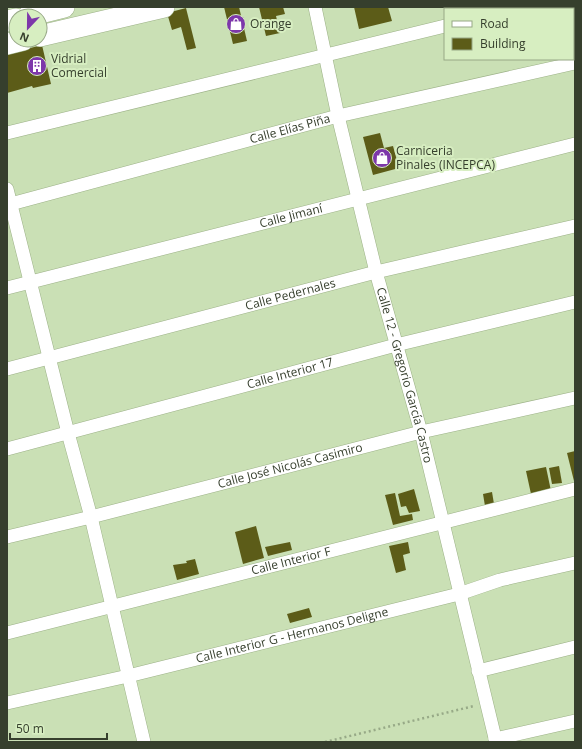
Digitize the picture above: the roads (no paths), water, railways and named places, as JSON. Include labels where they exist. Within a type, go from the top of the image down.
[{"type":"main road","points":[[48,11],[64,7]]},
{"type":"main road","points":[[48,34],[164,7]]},
{"type":"street","name":"Calle 12 - Gregorio García Castro","points":[[315,7],[338,116],[376,272],[421,432],[495,740]]},
{"type":"street","points":[[7,133],[444,26]]},
{"type":"street","name":"Calle Elías Piña","points":[[9,204],[338,116],[575,63]]},
{"type":"street","name":"Calle Jimaní","points":[[7,288],[575,144]]},
{"type":"street","points":[[7,189],[9,204],[91,517],[144,742]]},
{"type":"street","name":"Calle Pedernales","points":[[7,369],[376,272],[575,226]]},
{"type":"street","name":"Calle Interior 17","points":[[7,449],[396,345],[575,302]]},
{"type":"street","name":"Calle José Nicolás Casimiro","points":[[7,537],[91,517],[421,432],[575,398]]},
{"type":"street","name":"Calle Interior F","points":[[7,633],[575,489]]},
{"type":"street","name":"Calle Interior G - Hermanos Deligne","points":[[7,704],[128,676],[459,594],[500,580],[575,563]]},
{"type":"street","points":[[478,671],[575,647]]},
{"type":"street","points":[[495,740],[575,721]]},
{"type":"place","name":"Orange","points":[[236,24]]},
{"type":"place","name":"Vidrial Comercial","points":[[37,66]]},
{"type":"place","name":"Carniceria Pinales (INCEPCA)","points":[[382,158]]}]
